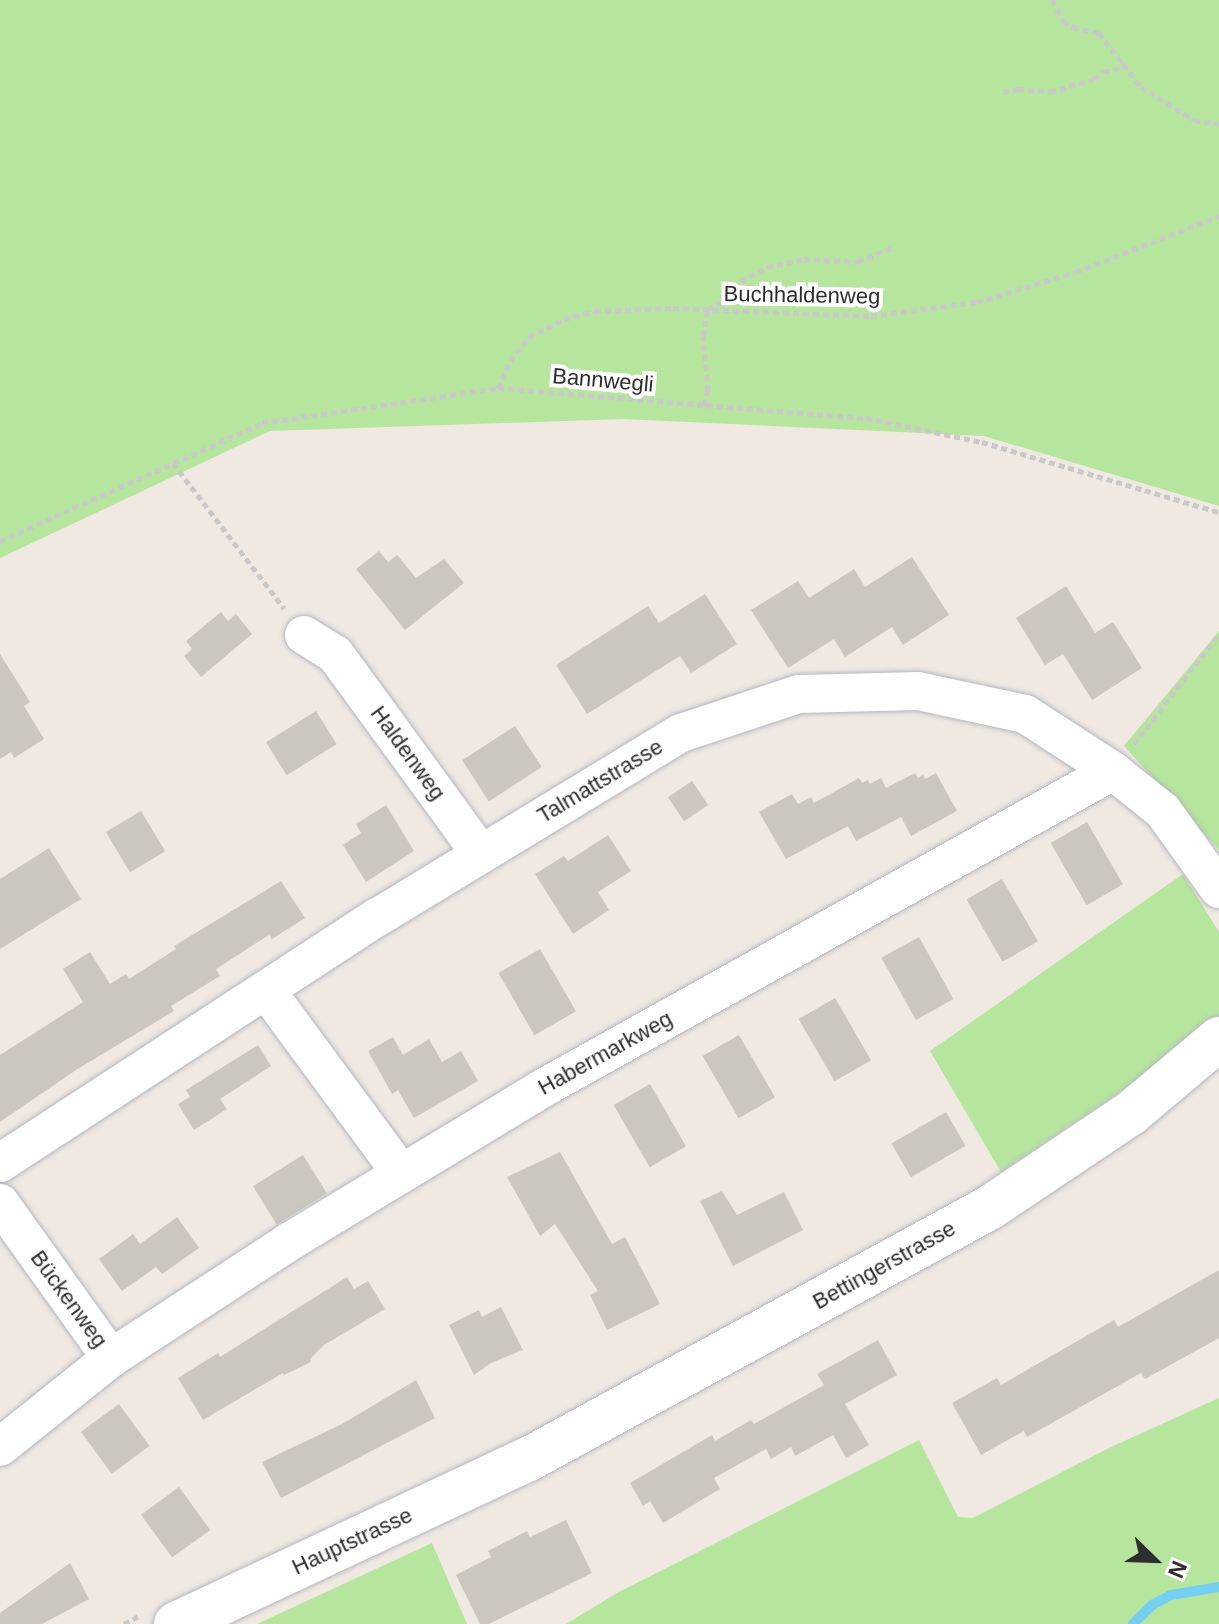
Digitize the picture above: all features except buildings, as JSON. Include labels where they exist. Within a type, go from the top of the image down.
[{"type":"street","name":"Haldenweg","points":[[320,644],[480,853]]},
{"type":"street","name":"Talmattstrasse","points":[[0,1163],[480,853],[681,733],[799,694],[918,691],[1025,714],[1113,771],[1163,811],[1219,889]]},
{"type":"street","name":"Habermarkweg","points":[[111,1358],[401,1173],[556,1080],[1113,771]]},
{"type":"street","points":[[266,990],[401,1173]]},
{"type":"street","name":"Bettingerstrasse","points":[[529,1459],[989,1208],[1131,1113],[1219,1039]]},
{"type":"street","name":"Bückenweg","points":[[0,1203],[111,1358],[0,1447]]},
{"type":"street","name":"Hauptstrasse","points":[[176,1624],[529,1459]]},
{"type":"path","points":[[1052,0],[1063,21],[1073,27],[1099,33],[1141,87],[1194,120],[1219,124]]},
{"type":"path","points":[[1003,92],[1050,92],[1094,79],[1104,71],[1114,71],[1123,62]]},
{"type":"path","name":"Buchhaldenweg","points":[[498,388],[510,361],[529,337],[564,319],[595,311],[708,309],[871,316],[977,302],[1076,272],[1219,216]]},
{"type":"path","points":[[704,405],[708,390],[703,336],[708,309],[732,298],[741,282],[767,267],[804,259],[858,262],[891,248]]},
{"type":"path","name":"Bannwegli","points":[[0,541],[262,423],[498,388],[866,418],[982,442],[1219,512]]},
{"type":"path","points":[[173,463],[320,644]]},
{"type":"path","points":[[1113,771],[1219,634]]},
{"type":"green space","points":[[0,0],[1219,0],[1219,506],[984,436],[624,419],[270,431],[0,558]]},
{"type":"green space","points":[[1219,631],[1219,850],[1124,746]]},
{"type":"green space","points":[[1183,874],[1219,932],[1219,1016],[1120,1092],[1001,1172],[930,1051]]},
{"type":"green space","points":[[1219,1398],[1219,1624],[566,1624],[617,1593],[919,1440],[958,1517],[973,1518],[1109,1448]]},
{"type":"green space","points":[[432,1543],[467,1624],[257,1624]]},
{"type":"waterway","points":[[1133,1624],[1152,1605],[1171,1595],[1219,1587]]}]
